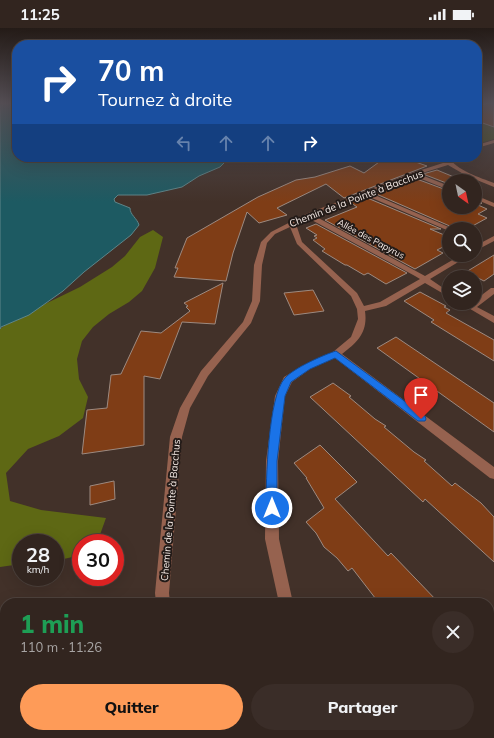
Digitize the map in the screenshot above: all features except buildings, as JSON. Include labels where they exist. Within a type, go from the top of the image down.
[{"type":"street","points":[[482,145],[494,141]]},
{"type":"street","points":[[449,163],[463,172],[494,185]]},
{"type":"street","name":"Chemin de la Pointe à Bacchus","points":[[162,598],[176,437],[183,415],[204,374],[247,323],[256,301],[258,265],[264,242],[273,233],[308,215],[414,174],[449,163]]},
{"type":"street","points":[[414,174],[442,185]]},
{"type":"street","points":[[365,193],[442,226]]},
{"type":"street","points":[[482,201],[494,205]]},
{"type":"street","name":"Allée des Papyrus","points":[[308,215],[418,274],[442,290]]},
{"type":"street","points":[[285,598],[272,538],[272,461],[280,396],[288,380],[306,367],[336,354],[355,339],[362,319],[361,309],[354,295],[300,243],[292,222]]},
{"type":"street","points":[[484,244],[494,238]]},
{"type":"street","points":[[361,309],[383,304],[455,262]]},
{"type":"street","points":[[482,297],[494,290]]},
{"type":"street","points":[[476,310],[494,320]]},
{"type":"street","points":[[336,354],[494,474]]},
{"type":"green space","points":[[482,136],[494,136],[494,139],[482,143]]},
{"type":"green space","points":[[153,230],[163,237],[155,268],[142,291],[93,327],[82,341],[77,359],[79,379],[88,397],[83,418],[59,436],[28,449],[6,473],[10,501],[41,510],[106,518],[100,534],[72,534],[72,557],[64,559],[64,534],[12,534],[12,565],[0,567],[0,329],[12,320],[80,287],[112,267],[125,256],[140,237]]},
{"type":"water","points":[[0,136],[12,136],[12,162],[225,162],[220,167],[199,176],[182,187],[147,195],[118,195],[114,199],[115,202],[130,208],[131,213],[139,225],[131,235],[84,272],[63,291],[29,315],[1,327],[0,329]]},
{"type":"route","points":[[272,508],[272,461],[280,396],[288,380],[306,367],[336,354],[421,419]]}]
